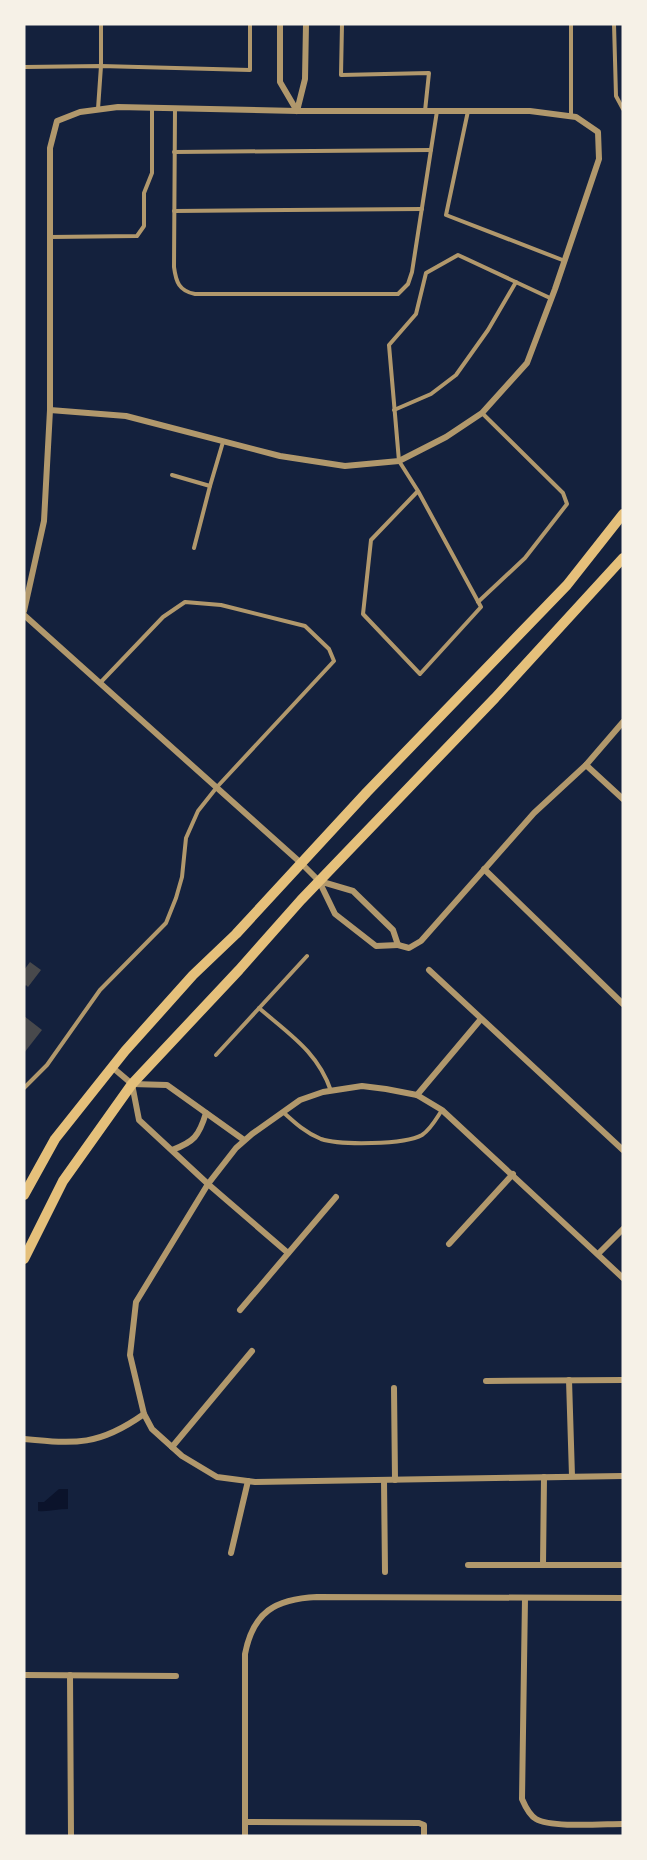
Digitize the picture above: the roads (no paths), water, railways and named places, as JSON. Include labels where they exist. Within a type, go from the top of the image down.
[{"type":"main road","points":[[24,1195],[55,1139],[112,1067],[193,975],[236,934],[415,742],[567,585],[623,514]]},
{"type":"main road","points":[[24,1259],[63,1181],[132,1084],[319,881],[438,759],[623,558]]},
{"type":"street","points":[[280,24],[280,82],[297,111]]},
{"type":"street","points":[[297,111],[305,79],[306,24]]},
{"type":"street","points":[[50,410],[126,416],[280,456],[345,466],[399,461],[446,437],[482,413],[527,363],[565,261],[599,159],[598,132],[576,117],[530,111],[297,111],[118,107],[80,112],[57,120],[50,148],[50,410],[44,521],[24,613],[302,864],[319,881],[335,914],[376,946],[398,945],[410,948],[421,941],[534,813],[586,765],[623,722]]},
{"type":"street","points":[[586,765],[623,799]]},
{"type":"street","points":[[484,869],[623,1004]]},
{"type":"street","points":[[319,881],[353,891],[393,930],[398,945]]},
{"type":"street","points":[[429,970],[623,1150]]},
{"type":"street","points":[[417,1095],[481,1019]]},
{"type":"street","points":[[112,1067],[132,1084],[139,1120],[288,1253]]},
{"type":"street","points":[[132,1084],[166,1085],[244,1140]]},
{"type":"street","points":[[623,1278],[442,1110],[417,1095],[362,1086],[331,1091],[300,1100],[236,1148],[208,1184],[136,1302],[130,1355],[144,1414],[152,1429],[182,1456],[217,1477],[248,1481],[623,1476]]},
{"type":"street","points":[[172,1150],[193,1140],[201,1130],[206,1113]]},
{"type":"street","points":[[449,1244],[513,1174]]},
{"type":"street","points":[[240,1310],[336,1197]]},
{"type":"street","points":[[598,1254],[623,1229]]},
{"type":"street","points":[[172,1447],[252,1352]]},
{"type":"street","points":[[569,1380],[572,1476]]},
{"type":"street","points":[[486,1381],[623,1380]]},
{"type":"street","points":[[394,1388],[395,1480]]},
{"type":"street","points":[[24,1439],[65,1443],[98,1439],[128,1426],[144,1414]]},
{"type":"street","points":[[543,1565],[544,1477]]},
{"type":"street","points":[[384,1480],[385,1572]]},
{"type":"street","points":[[231,1553],[248,1481]]},
{"type":"street","points":[[468,1565],[623,1565]]},
{"type":"street","points":[[245,1836],[245,1654],[248,1637],[256,1621],[266,1612],[282,1603],[298,1598],[623,1598]]},
{"type":"street","points":[[525,1598],[522,1799],[536,1819],[556,1824],[623,1824]]},
{"type":"street","points":[[24,1675],[176,1676]]},
{"type":"street","points":[[70,1675],[71,1836]]},
{"type":"street","points":[[245,1822],[419,1823],[424,1826],[424,1836]]},
{"type":"lane","points":[[98,110],[101,24]]},
{"type":"lane","points":[[24,67],[101,66],[250,70],[250,24]]},
{"type":"lane","points":[[342,24],[341,75],[429,73],[425,111]]},
{"type":"lane","points":[[571,24],[571,117]]},
{"type":"lane","points":[[615,24],[616,96],[623,109]]},
{"type":"lane","points":[[50,237],[137,236],[141,232],[144,226],[144,193],[152,173],[152,107]]},
{"type":"lane","points":[[175,108],[176,278],[180,287],[195,294],[390,296],[398,294],[408,284],[412,272],[437,111]]},
{"type":"lane","points":[[468,111],[446,215],[565,261]]},
{"type":"lane","points":[[174,152],[431,150]]},
{"type":"lane","points":[[174,211],[422,209]]},
{"type":"lane","points":[[418,490],[372,540],[363,614],[420,674],[481,607],[418,490],[399,461],[389,345],[416,314],[426,273],[458,255],[550,298]]},
{"type":"lane","points":[[394,410],[431,394],[456,375],[488,330],[516,282]]},
{"type":"lane","points":[[478,602],[525,558],[567,504],[563,493],[482,413]]},
{"type":"lane","points":[[194,548],[224,441]]},
{"type":"lane","points":[[172,475],[210,486]]},
{"type":"lane","points":[[24,1088],[47,1065],[100,990],[166,923],[182,877],[186,838],[198,811],[217,787],[334,661],[329,649],[305,626],[221,605],[185,602],[164,617],[100,683]]},
{"type":"lane","points":[[216,1055],[307,956]]},
{"type":"lane","points":[[260,1008],[308,1050],[325,1073],[331,1091]]},
{"type":"lane","points":[[283,1112],[302,1128],[324,1140],[398,1142],[420,1136],[429,1130],[442,1110]]},
{"type":"water","points":[[59,1489],[68,1489],[68,1509],[38,1511],[38,1502],[44,1502]]}]
